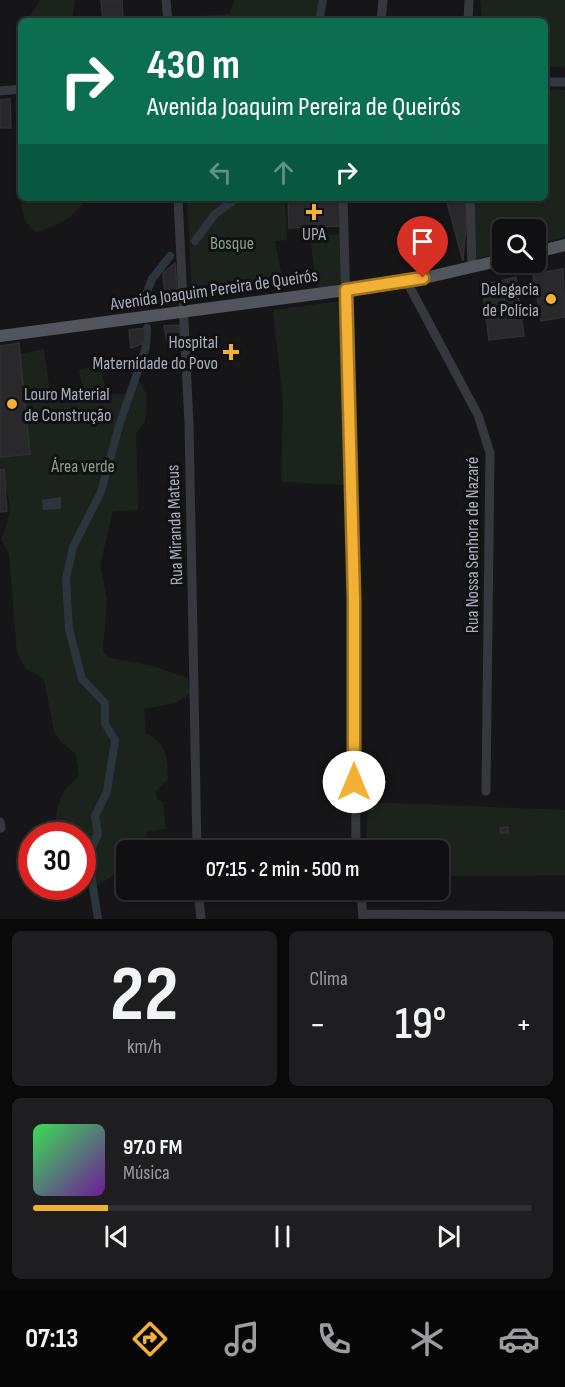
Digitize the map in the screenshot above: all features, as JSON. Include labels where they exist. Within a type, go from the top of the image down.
[{"type":"main road","points":[[546,250],[565,245]]},
{"type":"main road","name":"Avenida Joaquim Pereira de Queirós","points":[[0,336],[407,282],[492,262]]},
{"type":"street","points":[[166,0],[168,18]]},
{"type":"street","points":[[381,18],[383,0]]},
{"type":"street","points":[[468,18],[469,0]]},
{"type":"street","points":[[548,82],[565,82]]},
{"type":"street","points":[[0,91],[18,88]]},
{"type":"street","name":"Rua Miranda Mateus","points":[[178,201],[193,599],[197,840]]},
{"type":"street","points":[[343,201],[354,588],[356,840]]},
{"type":"street","points":[[470,201],[472,267]]},
{"type":"street","name":"Rua Nossa Senhora de Nazaré","points":[[407,282],[478,415],[490,453],[486,791]]},
{"type":"street","points":[[199,900],[201,919]]},
{"type":"street","points":[[361,900],[363,916],[565,916]]},
{"type":"green space","points":[[41,0],[75,0],[72,18],[28,18]]},
{"type":"green space","points":[[235,0],[327,0],[322,18],[183,18],[229,14]]},
{"type":"green space","points":[[480,0],[565,0],[565,67],[548,66],[548,18],[482,18]]},
{"type":"green space","points":[[548,89],[565,90],[565,237],[546,242],[546,219],[492,219],[492,255],[474,260],[473,201],[548,201]]},
{"type":"green space","points":[[26,201],[84,201],[65,220],[50,228],[35,232],[25,221],[21,205]]},
{"type":"green space","name":"Bosque","points":[[187,201],[285,201],[287,240],[275,241],[283,282],[192,297]]},
{"type":"green space","points":[[343,234],[346,288],[317,291],[310,236]]},
{"type":"green space","points":[[341,301],[349,485],[281,482],[283,403],[273,310]]},
{"type":"green space","name":"Área verde","points":[[44,349],[50,393],[83,391],[79,370],[89,367],[91,371],[101,368],[107,395],[132,393],[139,380],[147,395],[145,421],[136,434],[138,510],[113,511],[100,565],[107,599],[103,650],[108,657],[156,667],[188,678],[190,694],[176,703],[144,709],[146,734],[159,742],[165,752],[168,779],[156,791],[157,799],[163,802],[166,829],[146,832],[148,840],[116,840],[116,874],[96,885],[96,822],[56,822],[62,795],[79,776],[76,754],[60,741],[54,731],[44,679],[26,669],[17,653],[9,554],[1,539],[10,510],[8,496],[0,483],[0,457],[30,454],[20,354]]},
{"type":"green space","points":[[368,802],[565,810],[565,875],[449,876],[449,840],[366,840]]},
{"type":"shaded area","points":[[61,497],[61,509],[43,510],[42,500]]},
{"type":"building","points":[[101,0],[122,0],[123,18],[103,18]]},
{"type":"building","points":[[10,99],[11,128],[0,128],[0,100]]},
{"type":"building","name":"UPA","points":[[288,201],[340,201],[341,226],[289,228]]},
{"type":"building","points":[[447,201],[468,201],[463,261]]},
{"type":"building","points":[[444,235],[446,242],[442,243],[446,244],[446,252],[425,255],[423,244],[427,244],[427,237]]},
{"type":"building","points":[[175,263],[178,297],[165,299],[163,273]]},
{"type":"building","name":"Delegacia de Polícia","points":[[563,269],[565,317],[541,321],[533,274]]},
{"type":"building","points":[[516,277],[524,336],[489,340],[482,285]]},
{"type":"building","points":[[180,325],[181,345],[168,347],[164,326]]},
{"type":"building","points":[[144,328],[145,343],[131,348],[129,330]]},
{"type":"building","name":"Louro Material de Construção","points":[[19,343],[30,454],[0,457],[0,346]]},
{"type":"building","points":[[4,469],[7,511],[0,512],[0,470]]},
{"type":"building","points":[[508,827],[508,833],[501,833],[500,828]]},
{"type":"waterway","points":[[320,18],[323,0]]},
{"type":"waterway","points":[[195,241],[215,214],[233,201]]},
{"type":"waterway","points":[[145,297],[152,279],[170,256]]},
{"type":"waterway","points":[[98,919],[88,856],[98,834],[95,816],[107,792],[115,740],[105,724],[105,703],[82,679],[69,629],[66,579],[73,547],[101,492],[119,426],[146,347],[147,328]]},
{"type":"place","name":"UPA","points":[[314,212]]},
{"type":"place","name":"Delegacia de Polícia","points":[[551,299]]},
{"type":"place","name":"Hospital Maternidade do Povo","points":[[231,352]]},
{"type":"place","name":"Louro Material de Construção","points":[[12,404]]},
{"type":"route","points":[[354,782],[354,599],[346,290],[423,278]]}]
